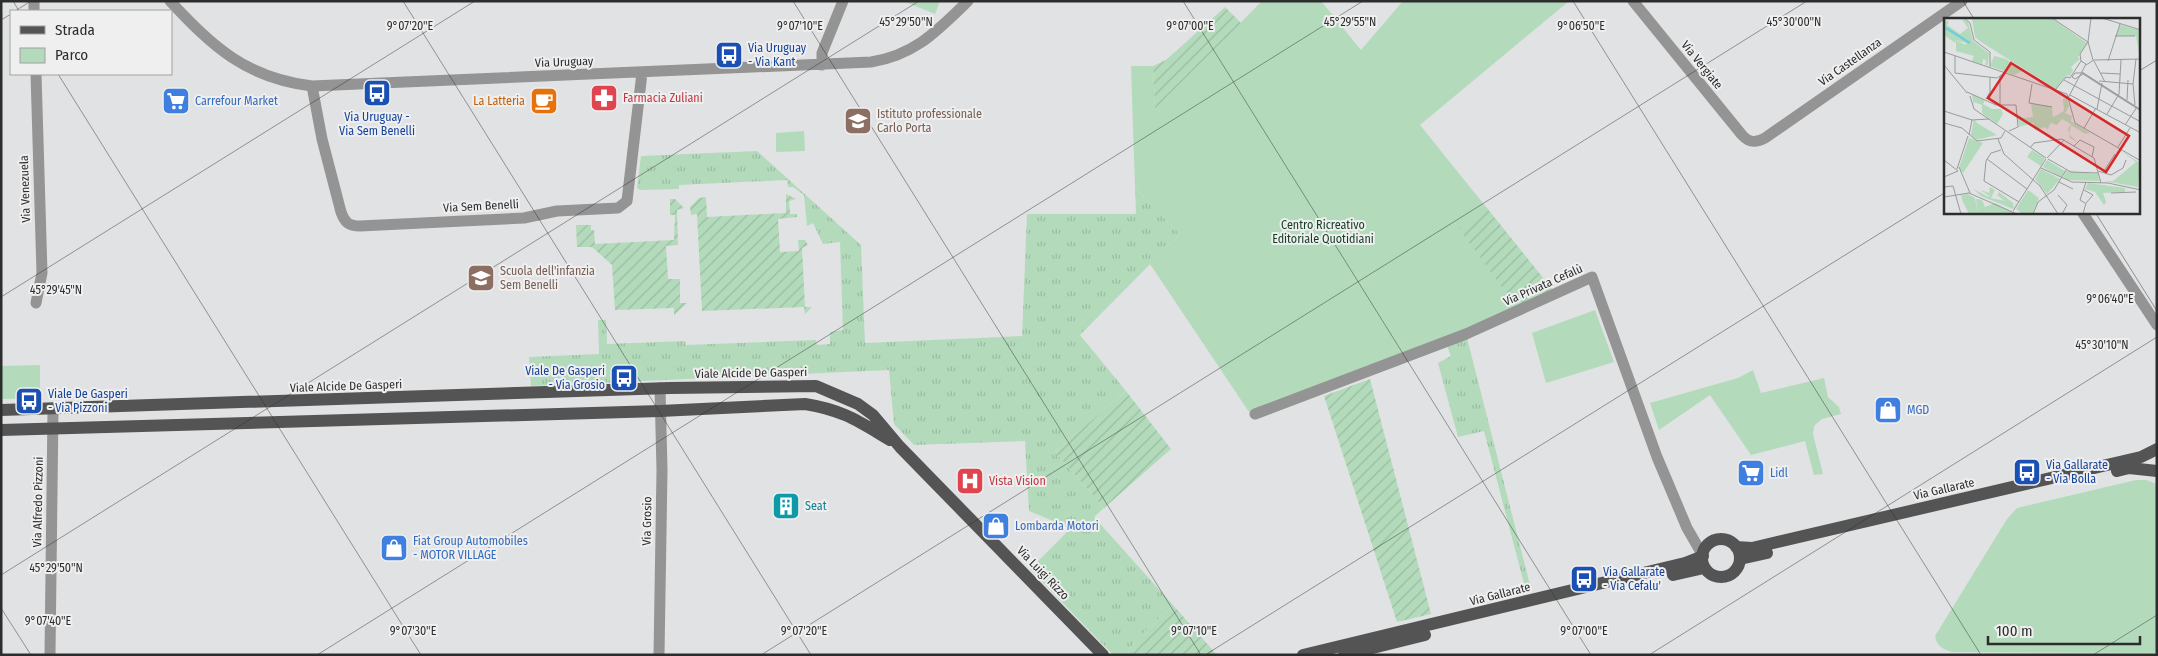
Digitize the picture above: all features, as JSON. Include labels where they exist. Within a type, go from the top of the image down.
[{"type":"main road","name":"Viale Alcide De Gasperi","points":[[1,410],[53,410],[660,388],[816,386],[858,404],[872,415],[900,447]]},
{"type":"main road","points":[[1,430],[660,411],[805,404],[848,415],[900,447]]},
{"type":"main road","name":"Via Luigi Rizzo","points":[[900,447],[1103,655]]},
{"type":"main road","name":"Via Gallarate","points":[[1703,559],[1707,545],[1717,540],[1729,541],[1736,547],[1752,548],[2141,457],[2157,449]]},
{"type":"main road","name":"Via Gallarate","points":[[1740,560],[2129,468],[2157,471]]},
{"type":"main road","points":[[1703,559],[1714,576],[1725,577],[1735,571],[1740,560],[1736,547]]},
{"type":"main road","name":"Via Gallarate","points":[[1303,655],[1703,559]]},
{"type":"main road","name":"Via Gallarate","points":[[1344,655],[1703,559]]},
{"type":"street","name":"Via Uruguay","points":[[170,1],[205,37],[230,58],[270,77],[312,86],[871,62],[888,59],[908,51],[930,37],[968,1]]},
{"type":"street","points":[[822,65],[822,53],[842,1]]},
{"type":"street","name":"Via Vergiate","points":[[1634,1],[1742,135],[1752,142]]},
{"type":"street","name":"Via Castellanza","points":[[1951,15],[1962,1]]},
{"type":"street","name":"Via Castellanza","points":[[1752,142],[1765,138],[1944,20]]},
{"type":"street","name":"Via Sem Benelli","points":[[312,86],[322,139],[341,212],[345,222],[350,225],[360,226],[524,218],[557,211],[618,208],[627,200],[642,73]]},
{"type":"street","name":"Via Venezuela","points":[[36,75],[42,274],[36,304]]},
{"type":"street","points":[[2083,214],[2157,325]]},
{"type":"street","name":"Via Privata Cefalù","points":[[1255,414],[1466,334],[1592,277],[1657,457],[1687,528],[1703,559]]},
{"type":"street","name":"Via Grosio","points":[[659,655],[662,470],[660,388]]},
{"type":"street","name":"Via Alfredo Pizzoni","points":[[50,655],[53,410]]},
{"type":"green space","points":[[903,1],[940,1],[935,14]]},
{"type":"green space","name":"Centro Ricreativo Editoriale Quotidiani","points":[[1262,1],[1321,1],[1361,50],[1403,1],[1569,1],[1420,125],[1552,289],[1466,329],[1249,412],[1150,264],[1180,234],[1135,188],[1131,66],[1153,66],[1155,109]]},
{"type":"green space","points":[[1225,7],[1241,23],[1155,109],[1153,66],[1166,60]]},
{"type":"green space","points":[[804,131],[805,151],[776,152],[776,133]]},
{"type":"green space","points":[[757,151],[861,245],[865,343],[1022,336],[1027,214],[1136,214],[1135,188],[1180,234],[1080,335],[1126,391],[1055,452],[1104,508],[1094,517],[1173,605],[1138,638],[1125,655],[1113,655],[1030,569],[1066,533],[1068,527],[1029,511],[1025,441],[914,445],[894,424],[889,370],[531,386],[529,357],[599,354],[598,320],[606,320],[607,344],[685,341],[686,345],[816,340],[817,345],[830,344],[830,332],[843,330],[840,242],[823,244],[813,223],[807,226],[804,195],[793,187],[788,187],[787,180],[679,185],[679,189],[640,190],[637,188],[641,156]]},
{"type":"green space","points":[[786,194],[796,199],[789,201],[790,214],[797,214],[797,217],[778,219],[780,252],[799,251],[798,240],[805,240],[808,245],[802,248],[805,307],[812,307],[805,314],[804,307],[702,311],[697,214],[691,215],[690,207],[699,198],[706,197],[707,217],[786,213]]},
{"type":"green space","points":[[670,199],[675,199],[684,208],[677,210],[678,245],[666,246],[668,279],[680,279],[680,303],[687,303],[674,315],[674,308],[615,310],[612,265],[592,247],[577,247],[576,225],[591,225],[591,230],[594,230],[595,244],[674,240],[675,215],[670,215]]},
{"type":"green space","points":[[1486,207],[1552,289],[1516,306],[1459,229]]},
{"type":"green space","points":[[1595,310],[1614,362],[1546,383],[1532,333]]},
{"type":"green space","points":[[1467,338],[1531,589],[1526,591],[1484,431],[1458,437],[1438,363],[1451,356],[1447,346]]},
{"type":"green space","points":[[40,365],[40,398],[1,399],[1,366]]},
{"type":"green space","points":[[1753,370],[1761,393],[1824,378],[1828,397],[1839,407],[1841,414],[1822,419],[1814,426],[1813,434],[1823,474],[1814,475],[1805,441],[1751,455],[1710,395],[1659,430],[1650,403],[1738,378]]},
{"type":"green space","points":[[1370,379],[1431,614],[1397,622],[1324,396]]},
{"type":"green space","points":[[1126,391],[1171,449],[1104,508],[1055,452]]},
{"type":"green space","points":[[2136,480],[2146,480],[2157,484],[2157,653],[1952,652],[1943,649],[1939,645],[1935,636],[2007,519],[2017,508]]},
{"type":"green space","points":[[1173,605],[1217,655],[1125,655],[1138,638]]},
{"type":"place","name":"Via Uruguay - Via Kant","points":[[729,55]]},
{"type":"place","name":"Via Uruguay - Via Sem Benelli","points":[[377,93]]},
{"type":"place","name":"Farmacia Zuliani","points":[[604,98]]},
{"type":"place","name":"Carrefour Market","points":[[176,101]]},
{"type":"place","name":"La Latteria","points":[[544,101]]},
{"type":"place","name":"Istituto professionale Carlo Porta","points":[[858,121]]},
{"type":"place","name":"Scuola dell'infanzia Sem Benelli","points":[[481,278]]},
{"type":"place","name":"Viale De Gasperi - Via Grosio","points":[[624,378]]},
{"type":"place","name":"Viale De Gasperi - Via Pizzoni","points":[[29,401]]},
{"type":"place","name":"MGD","points":[[1888,410]]},
{"type":"place","name":"Via Gallarate - Via Bolla","points":[[2027,472]]},
{"type":"place","name":"Lidl","points":[[1751,473]]},
{"type":"place","name":"Vista Vision","points":[[970,481]]},
{"type":"place","name":"Seat","points":[[786,506]]},
{"type":"place","name":"Lombarda Motori","points":[[996,526]]},
{"type":"place","name":"Fiat Group Automobiles - MOTOR VILLAGE","points":[[394,548]]},
{"type":"place","name":"Via Gallarate - Via Cefalu'","points":[[1584,579]]}]
